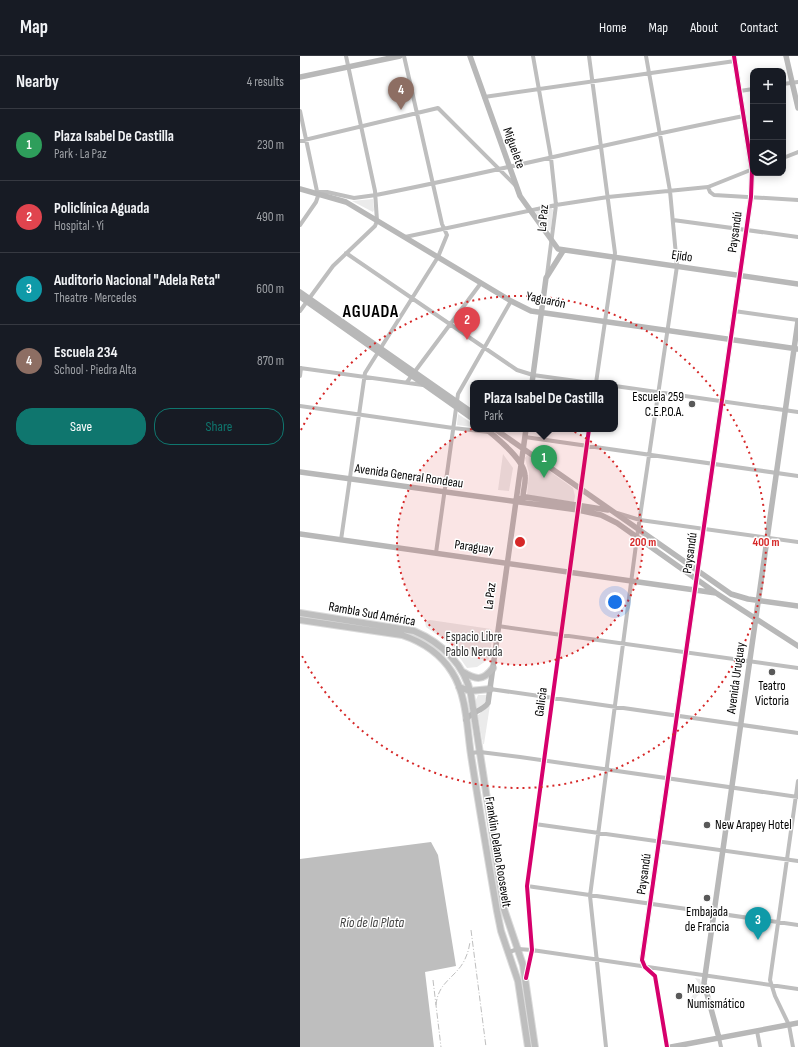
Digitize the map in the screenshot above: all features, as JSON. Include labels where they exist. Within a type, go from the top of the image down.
[{"type":"main road","name":"Rambla Sud América","points":[[300,613],[414,631],[429,638],[446,650],[463,672],[470,691],[480,752]]},
{"type":"main road","name":"Rambla Sud América","points":[[300,620],[402,635],[413,639],[440,656],[452,672],[459,687],[471,753]]},
{"type":"main road","points":[[463,672],[472,678],[480,679],[484,678],[493,668]]},
{"type":"main road","points":[[459,687],[470,691],[490,689]]},
{"type":"main road","name":"Franklin Delano Roosevelt","points":[[480,752],[504,909],[526,978],[535,1047]]},
{"type":"main road","name":"Franklin Delano Roosevelt","points":[[471,753],[496,911],[501,931],[518,981],[528,1047]]},
{"type":"street","points":[[300,311],[333,266],[375,226],[377,220],[376,195],[346,56]]},
{"type":"street","points":[[300,78],[348,66],[400,56]]},
{"type":"street","points":[[342,540],[366,371],[438,257],[447,235],[442,224],[404,56]]},
{"type":"street","name":"Miguelete","points":[[470,56],[520,196],[552,241]]},
{"type":"street","name":"La Paz","points":[[532,380],[556,205],[551,158],[533,56]]},
{"type":"street","points":[[589,56],[615,253],[596,380]]},
{"type":"street","points":[[606,1047],[595,960],[590,896],[637,537],[677,266],[670,191],[646,56]]},
{"type":"street","points":[[786,56],[795,82],[798,108]]},
{"type":"street","points":[[484,97],[650,74],[734,59]]},
{"type":"street","name":"Paysandú","points":[[734,59],[750,156]]},
{"type":"street","points":[[740,91],[750,89]]},
{"type":"street","points":[[300,141],[438,108],[517,188]]},
{"type":"street","points":[[300,111],[317,192],[316,202],[300,225]]},
{"type":"street","name":"Yaguarón","points":[[317,192],[326,192],[354,198],[376,195],[434,184],[660,133],[744,116]]},
{"type":"street","points":[[786,157],[798,152]]},
{"type":"street","points":[[405,237],[556,205],[608,197],[708,187],[750,170]]},
{"type":"street","name":"Paysandú","points":[[645,967],[642,960],[751,197],[752,176]]},
{"type":"street","points":[[708,187],[710,192],[714,195],[798,200]]},
{"type":"street","name":"Yaguarón","points":[[300,189],[317,192],[346,202],[524,308],[542,312],[796,349]]},
{"type":"street","points":[[673,220],[798,237]]},
{"type":"street","points":[[546,278],[563,251],[555,246],[552,241]]},
{"type":"street","name":"Ejido","points":[[563,251],[798,284]]},
{"type":"street","points":[[346,253],[517,370],[533,375],[569,380]]},
{"type":"street","points":[[407,382],[481,283]]},
{"type":"street","points":[[300,292],[308,300],[457,405],[470,417]]},
{"type":"street","points":[[300,297],[308,300]]},
{"type":"street","points":[[436,553],[459,392],[482,355],[484,348],[511,301]]},
{"type":"street","points":[[734,311],[798,320]]},
{"type":"street","name":"Avenida Uruguay","points":[[719,1038],[704,983],[785,410],[796,349],[798,320]]},
{"type":"street","points":[[300,376],[300,368],[426,385]]},
{"type":"street","points":[[413,374],[426,385],[470,412]]},
{"type":"street","points":[[618,386],[798,412]]},
{"type":"street","points":[[300,406],[453,428],[470,429]]},
{"type":"street","points":[[489,432],[504,445],[520,464]]},
{"type":"street","points":[[500,432],[639,528],[731,594],[798,606]]},
{"type":"street","name":"La Paz","points":[[466,720],[474,712],[485,706],[490,689],[506,562],[526,432]]},
{"type":"street","name":"Galicia","points":[[526,978],[532,950],[527,886],[589,432]]},
{"type":"street","points":[[525,438],[798,476]]},
{"type":"street","name":"La Paz","points":[[520,464],[526,475],[523,497]]},
{"type":"street","name":"Avenida General Rondeau","points":[[300,472],[529,503],[614,512],[640,520],[798,542]]},
{"type":"street","points":[[515,501],[523,497],[529,503]]},
{"type":"street","name":"Avenida General Rondeau","points":[[523,497],[578,508]]},
{"type":"street","points":[[578,508],[608,518],[716,593],[798,646]]},
{"type":"street","name":"Paraguay","points":[[300,534],[506,562],[716,593]]},
{"type":"street","points":[[498,626],[798,668]]},
{"type":"street","points":[[490,689],[798,733]]},
{"type":"street","points":[[471,753],[480,752],[543,760],[732,788],[797,796]]},
{"type":"street","points":[[793,1047],[789,1025],[771,985],[778,922],[798,781]]},
{"type":"street","points":[[535,824],[798,861]]},
{"type":"street","points":[[527,886],[798,925]]},
{"type":"street","points":[[509,952],[518,949],[532,950],[798,989]]},
{"type":"street","points":[[645,967],[656,976],[667,1047]]},
{"type":"street","points":[[671,1047],[798,1023]]},
{"type":"street","points":[[757,1031],[760,1047]]},
{"type":"street","points":[[719,1038],[721,1047]]},
{"type":"green space","points":[[373,199],[373,212],[352,201]]},
{"type":"green space","points":[[551,207],[553,210],[551,229],[549,231],[535,212]]},
{"type":"green space","points":[[458,414],[470,422],[470,427],[457,425]]},
{"type":"green space","points":[[503,454],[513,468],[509,491],[498,490]]},
{"type":"green space","points":[[527,455],[573,488],[575,496],[574,502],[527,495],[529,473],[525,458]]},
{"type":"green space","name":"Espacio Libre Pablo Neruda","points":[[430,620],[491,629],[493,633],[489,659],[477,667],[467,668],[450,644],[426,627],[425,622]]},
{"type":"green space","points":[[478,695],[487,695],[484,705],[477,708],[475,702]]},
{"type":"green space","points":[[490,705],[484,744],[483,744],[478,715]]},
{"type":"green space","points":[[695,978],[700,979],[703,992],[697,996],[692,1005],[688,1003],[699,984]]},
{"type":"water","name":"Río de la Plata","points":[[431,842],[438,855],[456,966],[425,972],[434,1047],[300,1047],[300,859]]},
{"type":"railway","points":[[471,930],[486,1047]]},
{"type":"railway","points":[[436,1005],[437,998],[443,986],[466,958],[470,942]]},
{"type":"railway","points":[[433,980],[441,1047]]},
{"type":"cycle path","points":[[667,1047],[655,976],[645,967],[642,960],[751,197],[752,170],[734,56]]},
{"type":"cycle path","points":[[526,978],[532,950],[527,886],[589,432]]},
{"type":"place","name":"Escuela 234","points":[[401,110]]},
{"type":"place","name":"Policlínica Aguada","points":[[467,340]]},
{"type":"place","name":"Escuela 259 C.E.P.O.A.","points":[[692,404]]},
{"type":"place","name":"Plaza Isabel De Castilla","points":[[544,478]]},
{"type":"place","name":"Teatro Victoria","points":[[772,672]]},
{"type":"place","name":"New Arapey Hotel","points":[[707,825]]},
{"type":"place","name":"Embajada de Francia","points":[[707,898]]},
{"type":"place","name":"Auditorio Nacional \"Adela Reta\"","points":[[758,940]]},
{"type":"place","name":"Museo Numismático","points":[[679,996]]},
{"type":"district","name":"AGUADA","points":[[371,312]]}]
